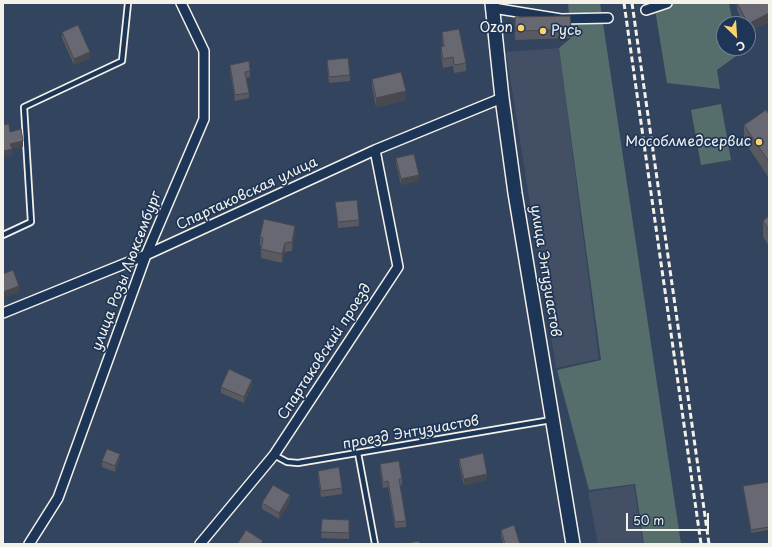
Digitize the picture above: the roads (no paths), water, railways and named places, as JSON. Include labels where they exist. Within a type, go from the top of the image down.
[{"type":"street","name":"улица Розы Люксембург","points":[[29,544],[58,498],[146,255],[204,119],[204,50],[181,3]]},
{"type":"street","points":[[646,10],[667,3]]},
{"type":"street","points":[[493,6],[561,18],[608,18]]},
{"type":"street","name":"улица Энтузиастов","points":[[493,6],[502,98],[515,193],[573,544]]},
{"type":"street","name":"Спартаковская улица","points":[[3,313],[146,255],[375,150],[502,98]]},
{"type":"street","name":"Спартаковский проезд","points":[[200,544],[274,455],[398,267],[375,150]]},
{"type":"lane","points":[[3,236],[31,222],[24,107],[122,61],[128,3]]},
{"type":"lane","name":"проезд Энтузиастов","points":[[274,455],[287,462],[298,463],[553,419]]},
{"type":"lane","points":[[358,453],[375,544]]},
{"type":"railway","points":[[624,3],[701,544]]},
{"type":"railway","points":[[632,3],[709,544]]},
{"type":"place","name":"Ozon","points":[[521,28]]},
{"type":"place","name":"Русь","points":[[543,31]]},
{"type":"place","name":"Мособлмедсервис","points":[[759,142]]}]
